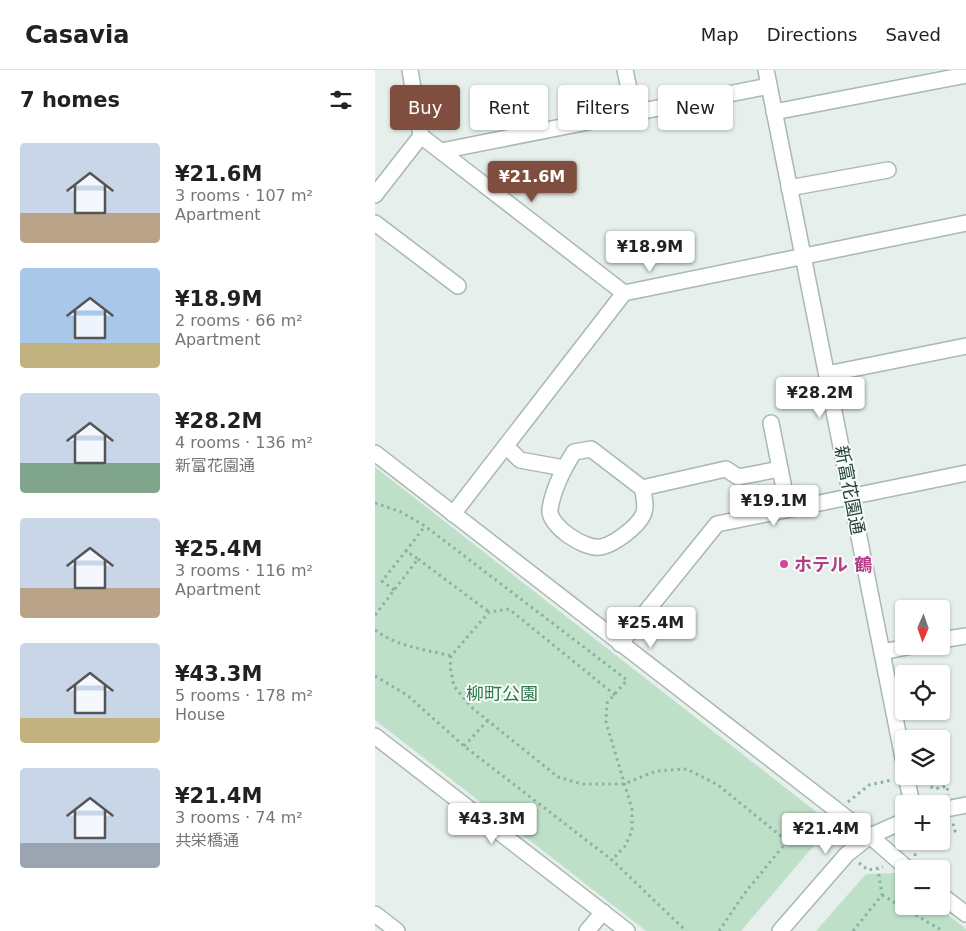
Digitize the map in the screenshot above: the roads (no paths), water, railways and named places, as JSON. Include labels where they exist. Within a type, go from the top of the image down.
[{"type":"street","points":[[410,70],[421,136],[624,293]]},
{"type":"street","points":[[625,70],[628,85]]},
{"type":"street","name":"新富花園通","points":[[766,70],[898,730]]},
{"type":"street","points":[[774,112],[966,75]]},
{"type":"street","points":[[441,151],[769,86]]},
{"type":"street","points":[[375,195],[421,136]]},
{"type":"street","points":[[789,188],[888,170]]},
{"type":"street","points":[[375,222],[458,286]]},
{"type":"street","points":[[453,514],[624,293],[966,223]]},
{"type":"street","points":[[827,374],[966,346]]},
{"type":"street","points":[[771,424],[787,509]]},
{"type":"street","points":[[506,446],[520,460],[564,468]]},
{"type":"street","points":[[591,449],[642,488],[645,504],[643,515],[622,538],[601,547],[585,546],[555,525],[550,510],[564,468],[574,452],[591,449]]},
{"type":"street","points":[[375,453],[620,644],[833,819],[870,836],[898,860]]},
{"type":"street","points":[[642,488],[726,469],[738,477],[780,469]]},
{"type":"street","points":[[620,644],[717,524],[966,473]]},
{"type":"street","points":[[950,639],[966,636]]},
{"type":"street","points":[[882,652],[895,649]]},
{"type":"street","points":[[375,736],[627,931]]},
{"type":"street","points":[[950,808],[966,805]]},
{"type":"street","points":[[780,931],[847,854],[870,836],[895,825]]},
{"type":"street","points":[[950,902],[966,914]]},
{"type":"street","points":[[587,931],[603,912]]},
{"type":"street","points":[[375,914],[397,931]]},
{"type":"place","name":"ホテル 鶴","points":[[784,564]]},
{"type":"park label","name":"柳町公園","points":[[502,693]]}]
